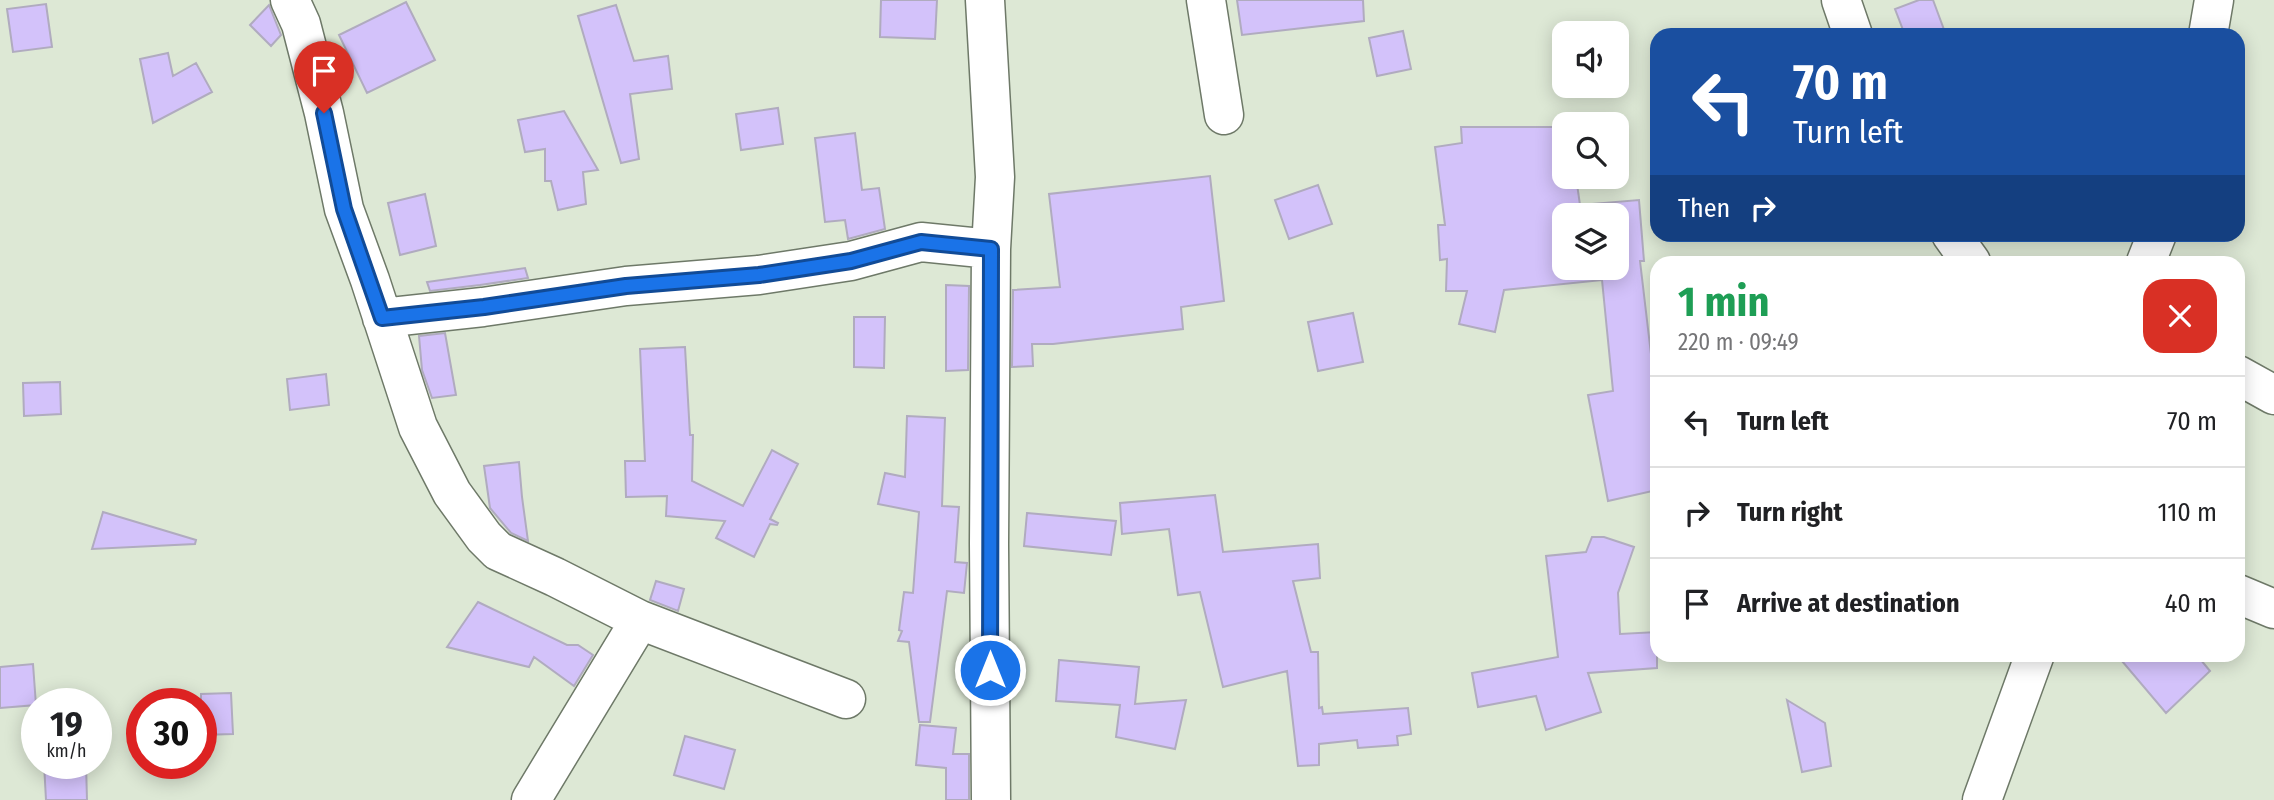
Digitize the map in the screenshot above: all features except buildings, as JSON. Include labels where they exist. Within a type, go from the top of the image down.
[{"type":"street","points":[[290,0],[300,24],[324,113],[344,209],[418,427],[452,493],[484,537],[498,551],[639,620],[846,699]]},
{"type":"street","points":[[985,0],[995,177],[991,249],[989,544],[991,800]]},
{"type":"street","points":[[1206,0],[1224,115]]},
{"type":"street","points":[[1841,0],[1851,28]]},
{"type":"street","points":[[2209,28],[2214,0]]},
{"type":"street","points":[[382,318],[484,307],[626,286],[759,275],[851,261],[921,242],[991,249]]},
{"type":"street","points":[[2245,379],[2274,395]]},
{"type":"street","points":[[2245,597],[2274,609]]},
{"type":"street","points":[[531,800],[639,620]]},
{"type":"street","points":[[1982,800],[2032,662]]},
{"type":"route","points":[[324,113],[344,209],[382,318],[484,307],[626,286],[759,275],[851,261],[921,242],[991,249],[990,670]]}]
